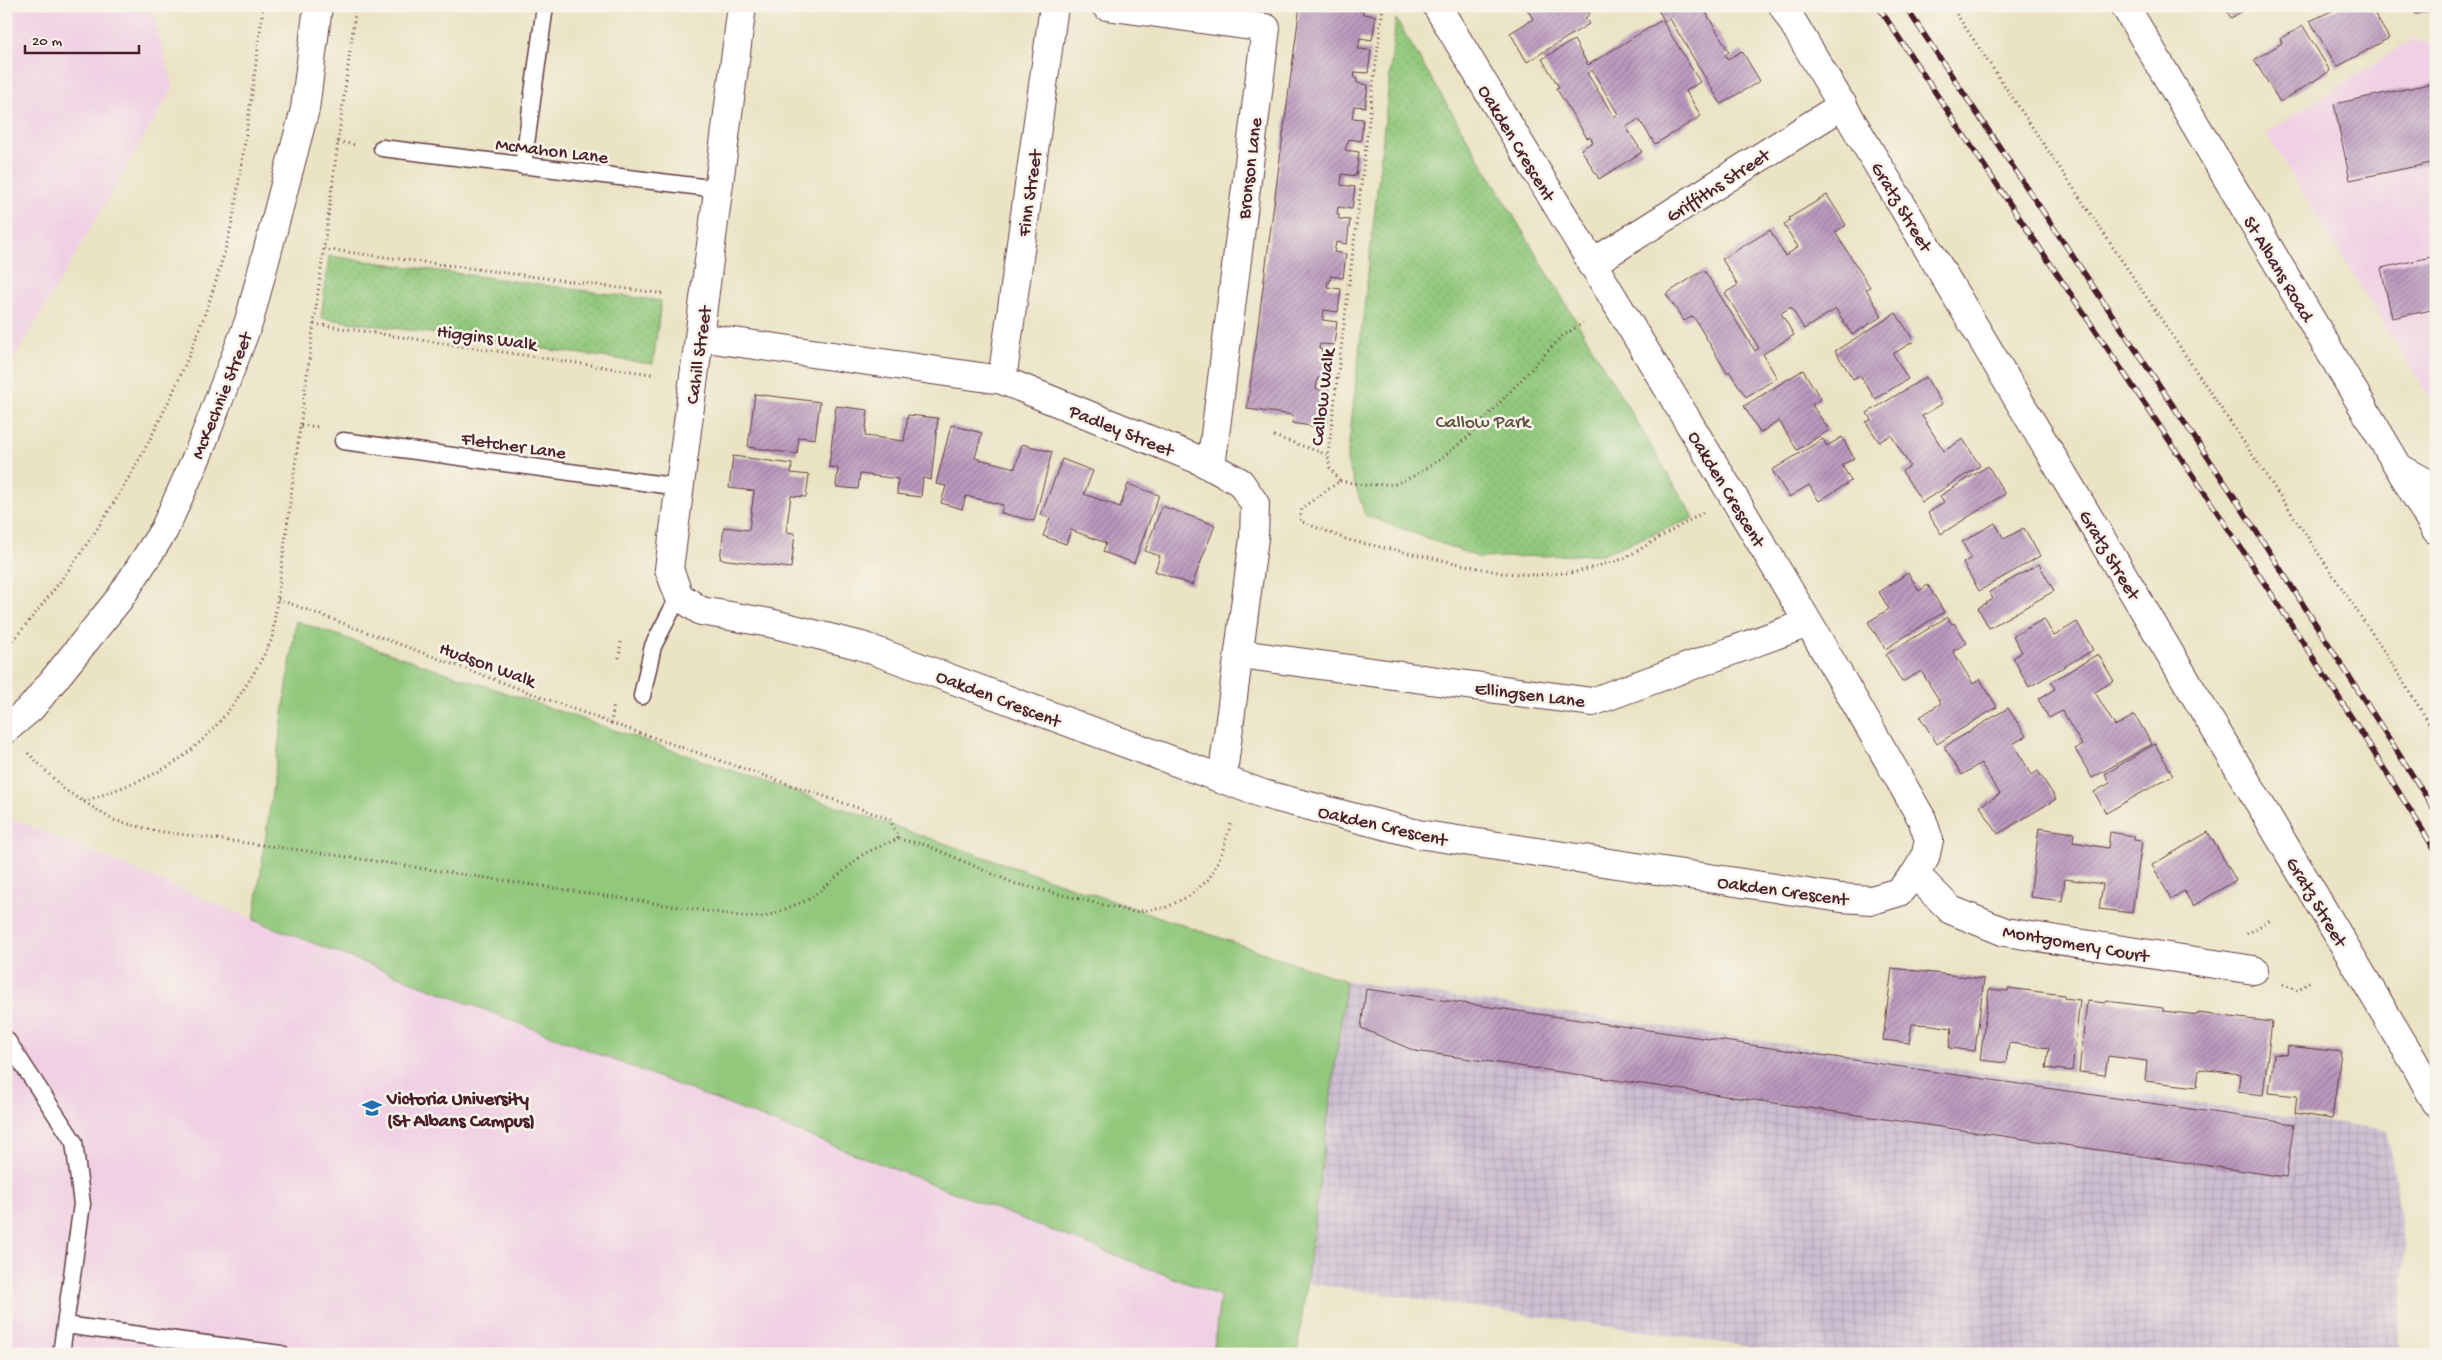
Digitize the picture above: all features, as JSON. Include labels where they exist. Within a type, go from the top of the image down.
[{"type":"street","name":"McKechnie Street","points":[[6,729],[31,708],[120,598],[164,530],[198,454],[249,321],[305,109],[318,6]]},
{"type":"street","name":"Cahill Street","points":[[679,596],[669,569],[742,6]]},
{"type":"street","name":"Finn Street","points":[[1002,380],[1054,6]]},
{"type":"street","name":"Bronson Lane","points":[[1106,6],[1266,28],[1211,467]]},
{"type":"street","name":"Oakden Crescent","points":[[679,596],[701,611],[770,623],[862,646],[1263,794],[1418,834],[1841,898],[1872,900],[1899,892],[1915,874],[1924,858],[1928,840],[1922,819],[1733,493],[1591,264],[1437,6]]},
{"type":"street","name":"Gratz Street","points":[[1783,6],[2409,1053],[2436,1103]]},
{"type":"street","name":"St Albans Road","points":[[2125,6],[2436,530]]},
{"type":"street","name":"Griffiths Street","points":[[1591,264],[1843,105]]},
{"type":"street","name":"Padley Street","points":[[699,337],[1002,380],[1211,467],[1240,482],[1255,504],[1254,538],[1222,780]]},
{"type":"street","points":[[2399,467],[2436,488]]},
{"type":"street","name":"Ellingsen Lane","points":[[1240,654],[1592,702],[1808,623]]},
{"type":"street","name":"Montgomery Court","points":[[1915,874],[1951,910],[2006,932],[2254,970]]},
{"type":"lane","points":[[523,166],[545,6]]},
{"type":"lane","name":"McMahon Lane","points":[[382,148],[718,189]]},
{"type":"lane","name":"Fletcher Lane","points":[[343,441],[679,487]]},
{"type":"lane","points":[[642,696],[653,646],[679,596]]},
{"type":"lane","points":[[6,1040],[74,1142],[82,1204],[61,1354]]},
{"type":"lane","points":[[65,1325],[281,1354]]},
{"type":"path","points":[[6,648],[39,610],[134,470],[170,399],[204,317],[230,233],[253,91],[263,6]]},
{"type":"path","points":[[84,802],[143,779],[172,764],[199,743],[222,719],[261,662],[272,639],[356,6]]},
{"type":"path","name":"Callow Walk","points":[[1340,481],[1330,468],[1328,455],[1384,6]]},
{"type":"path","points":[[1951,6],[2354,606],[2436,734]]},
{"type":"path","points":[[324,249],[666,294]]},
{"type":"path","points":[[1583,323],[1561,337],[1469,436],[1439,460],[1416,475],[1395,484],[1366,485],[1340,481],[1302,508],[1300,521],[1348,540],[1502,573],[1537,575],[1576,572],[1623,559],[1733,493]]},
{"type":"path","name":"Higgins Walk","points":[[314,324],[657,375]]},
{"type":"path","points":[[1274,436],[1328,455]]},
{"type":"path","name":"Hudson Walk","points":[[278,599],[611,724],[890,819],[898,839]]},
{"type":"path","points":[[619,660],[621,641]]},
{"type":"path","points":[[611,724],[615,696]]},
{"type":"path","points":[[26,751],[65,790],[113,820],[156,831],[307,851],[746,917],[765,917],[810,900],[865,853],[898,839],[926,845],[1013,883],[1133,912],[1165,908],[1189,896],[1209,879],[1221,854],[1231,824]]},
{"type":"shaded area","points":[[6,6],[151,6],[173,88],[6,373]]},
{"type":"shaded area","points":[[2411,40],[2436,43],[2436,409],[2266,133]]},
{"type":"shaded area","name":"Victoria University (St Albans Campus)","points":[[6,816],[254,920],[1221,1296],[1213,1354],[6,1354]]},
{"type":"shaded area","points":[[1346,981],[2388,1131],[2405,1249],[2398,1354],[1801,1354],[1307,1283]]},
{"type":"green space","name":"Callow Park","points":[[1396,19],[1694,518],[1602,554],[1480,558],[1365,515],[1347,461]]},
{"type":"green space","points":[[329,256],[661,301],[653,364],[321,318]]},
{"type":"green space","points":[[296,621],[1346,981],[1297,1354],[1213,1354],[1220,1296],[254,920]]},
{"type":"building","points":[[1300,6],[1344,6],[1344,8],[1363,11],[1363,14],[1376,16],[1372,40],[1360,38],[1358,49],[1371,50],[1368,73],[1355,72],[1354,78],[1357,79],[1357,83],[1368,85],[1365,107],[1354,106],[1352,118],[1363,119],[1361,141],[1349,139],[1345,150],[1359,152],[1356,176],[1342,174],[1341,185],[1355,187],[1352,209],[1338,207],[1337,214],[1339,214],[1339,219],[1350,220],[1347,244],[1336,242],[1334,252],[1346,254],[1343,278],[1331,276],[1327,287],[1341,289],[1338,312],[1324,310],[1323,316],[1323,320],[1337,322],[1334,345],[1320,344],[1319,349],[1322,350],[1321,354],[1332,356],[1329,380],[1318,378],[1316,389],[1328,390],[1323,428],[1292,423],[1293,415],[1247,409]]},
{"type":"building","points":[[1525,6],[1585,6],[1590,14],[1585,18],[1589,24],[1527,62],[1510,33],[1533,19]]},
{"type":"building","points":[[1656,6],[1702,6],[1729,52],[1725,55],[1728,59],[1742,51],[1760,81],[1721,104],[1670,19],[1665,22]]},
{"type":"building","points":[[2224,6],[2251,6],[2231,18]]},
{"type":"building","points":[[2342,6],[2370,6],[2389,38],[2337,67],[2310,21]]},
{"type":"building","points":[[2413,6],[2436,6],[2436,10],[2415,14]]},
{"type":"building","points":[[1662,20],[1700,82],[1686,91],[1701,116],[1655,144],[1639,119],[1626,127],[1642,152],[1599,179],[1581,149],[1593,142],[1590,137],[1587,138],[1556,88],[1559,87],[1542,59],[1574,40],[1588,65]],"holes":[[[1592,70],[1618,114],[1614,117],[1587,73]]]},
{"type":"building","points":[[2303,26],[2330,71],[2280,102],[2254,60],[2282,43],[2280,39]]},
{"type":"building","points":[[2434,83],[2436,162],[2350,180],[2334,104]]},
{"type":"building","points":[[1827,195],[1846,225],[1835,232],[1870,287],[1866,289],[1882,316],[1852,335],[1836,309],[1804,329],[1791,307],[1781,313],[1794,335],[1763,354],[1777,378],[1746,397],[1729,371],[1727,373],[1693,316],[1684,321],[1666,294],[1704,270],[1755,351],[1759,348],[1725,293],[1738,285],[1722,259],[1770,230],[1785,256],[1798,247],[1784,225],[1790,220],[1789,218]]},
{"type":"building","points":[[2436,256],[2436,309],[2392,318],[2381,268]]},
{"type":"building","points":[[1896,313],[1914,341],[1893,354],[1908,379],[1875,399],[1860,375],[1853,379],[1835,351]]},
{"type":"building","points":[[1803,370],[1821,399],[1812,405],[1829,430],[1797,450],[1779,421],[1760,433],[1744,406]]},
{"type":"building","points":[[1926,377],[1942,404],[1922,416],[1944,451],[1963,439],[1980,466],[1922,502],[1902,471],[1910,466],[1891,435],[1879,442],[1866,422],[1871,420],[1867,413]]},
{"type":"building","points":[[755,394],[820,402],[815,439],[799,437],[797,454],[748,447]]},
{"type":"building","points":[[836,406],[868,410],[865,436],[904,441],[908,415],[938,418],[931,480],[923,478],[921,497],[897,494],[898,479],[860,474],[858,489],[836,487],[838,468],[829,467]]},
{"type":"building","points":[[951,425],[982,433],[975,458],[1015,468],[1022,444],[1052,452],[1034,521],[1001,513],[1003,505],[966,496],[962,509],[941,503],[946,486],[936,484]]},
{"type":"building","points":[[1842,437],[1854,458],[1842,465],[1851,481],[1819,501],[1809,485],[1789,497],[1772,470],[1823,439],[1827,446]]},
{"type":"building","points":[[733,456],[792,464],[791,473],[809,475],[806,497],[791,496],[786,532],[795,533],[791,568],[720,559],[724,527],[749,530],[754,491],[729,488]]},
{"type":"building","points":[[1062,459],[1093,471],[1084,494],[1120,507],[1128,484],[1159,495],[1134,563],[1103,552],[1106,543],[1071,530],[1066,544],[1043,536],[1050,518],[1041,515]]},
{"type":"building","points":[[1988,466],[2005,494],[1941,534],[1928,513],[1944,502],[1940,496]]},
{"type":"building","points":[[1162,506],[1215,525],[1192,585],[1155,571],[1160,556],[1145,551]]},
{"type":"building","points":[[1995,523],[2004,539],[2024,528],[2040,556],[1979,591],[1963,563],[1971,558],[1962,542]]},
{"type":"building","points":[[2039,564],[2054,591],[1989,628],[1978,608],[1993,599],[1989,592]]},
{"type":"building","points":[[1908,573],[1919,591],[1928,585],[1944,612],[1885,649],[1868,622],[1889,609],[1879,592]]},
{"type":"building","points":[[1947,617],[1952,624],[1954,623],[1967,643],[1953,651],[1973,684],[1980,679],[1997,707],[1937,744],[1920,717],[1941,703],[1921,671],[1902,682],[1886,655]]},
{"type":"building","points":[[2044,619],[2054,636],[2077,622],[2093,650],[2029,687],[2013,658],[2022,652],[2013,636]]},
{"type":"building","points":[[2098,654],[2114,681],[2095,692],[2115,726],[2135,715],[2152,744],[2092,778],[2075,749],[2082,745],[2062,711],[2049,718],[2038,699],[2055,689],[2051,682]]},
{"type":"building","points":[[2008,708],[2026,736],[2013,744],[2032,775],[2038,771],[2056,799],[1998,834],[1980,806],[2000,794],[1981,763],[1962,775],[1944,747]]},
{"type":"building","points":[[2155,744],[2173,775],[2106,813],[2094,792],[2110,783],[2105,774]]},
{"type":"building","points":[[2039,828],[2074,833],[2073,842],[2108,848],[2110,832],[2134,836],[2134,840],[2142,841],[2132,913],[2099,909],[2103,884],[2065,879],[2062,901],[2030,897]]},
{"type":"building","points":[[2208,832],[2236,880],[2193,906],[2184,891],[2171,899],[2152,865]]},
{"type":"building","points":[[1892,968],[1984,979],[1975,1051],[1949,1048],[1952,1028],[1932,1025],[1912,1024],[1909,1043],[1883,1040]]},
{"type":"building","points":[[2008,988],[2064,995],[2064,998],[2080,1000],[2072,1071],[2046,1068],[2049,1048],[2009,1043],[2006,1063],[1980,1060],[1989,989],[2008,991]]},
{"type":"building","points":[[1366,989],[2294,1124],[2286,1177],[1415,1051],[1361,1028]]},
{"type":"building","points":[[2087,1001],[2106,1003],[2106,1001],[2163,1008],[2163,1011],[2198,1015],[2198,1013],[2272,1022],[2263,1095],[2238,1092],[2240,1074],[2199,1069],[2197,1087],[2145,1081],[2147,1061],[2108,1056],[2105,1075],[2079,1072]]},
{"type":"building","points":[[2288,1046],[2341,1052],[2332,1119],[2295,1113],[2297,1096],[2269,1093],[2274,1054],[2287,1055]]},
{"type":"railway","points":[[1878,6],[2231,532],[2436,852]]},
{"type":"railway","points":[[1905,6],[2233,495],[2436,812]]},
{"type":"place","name":"Victoria University (St Albans Campus)","points":[[372,1108]]}]
